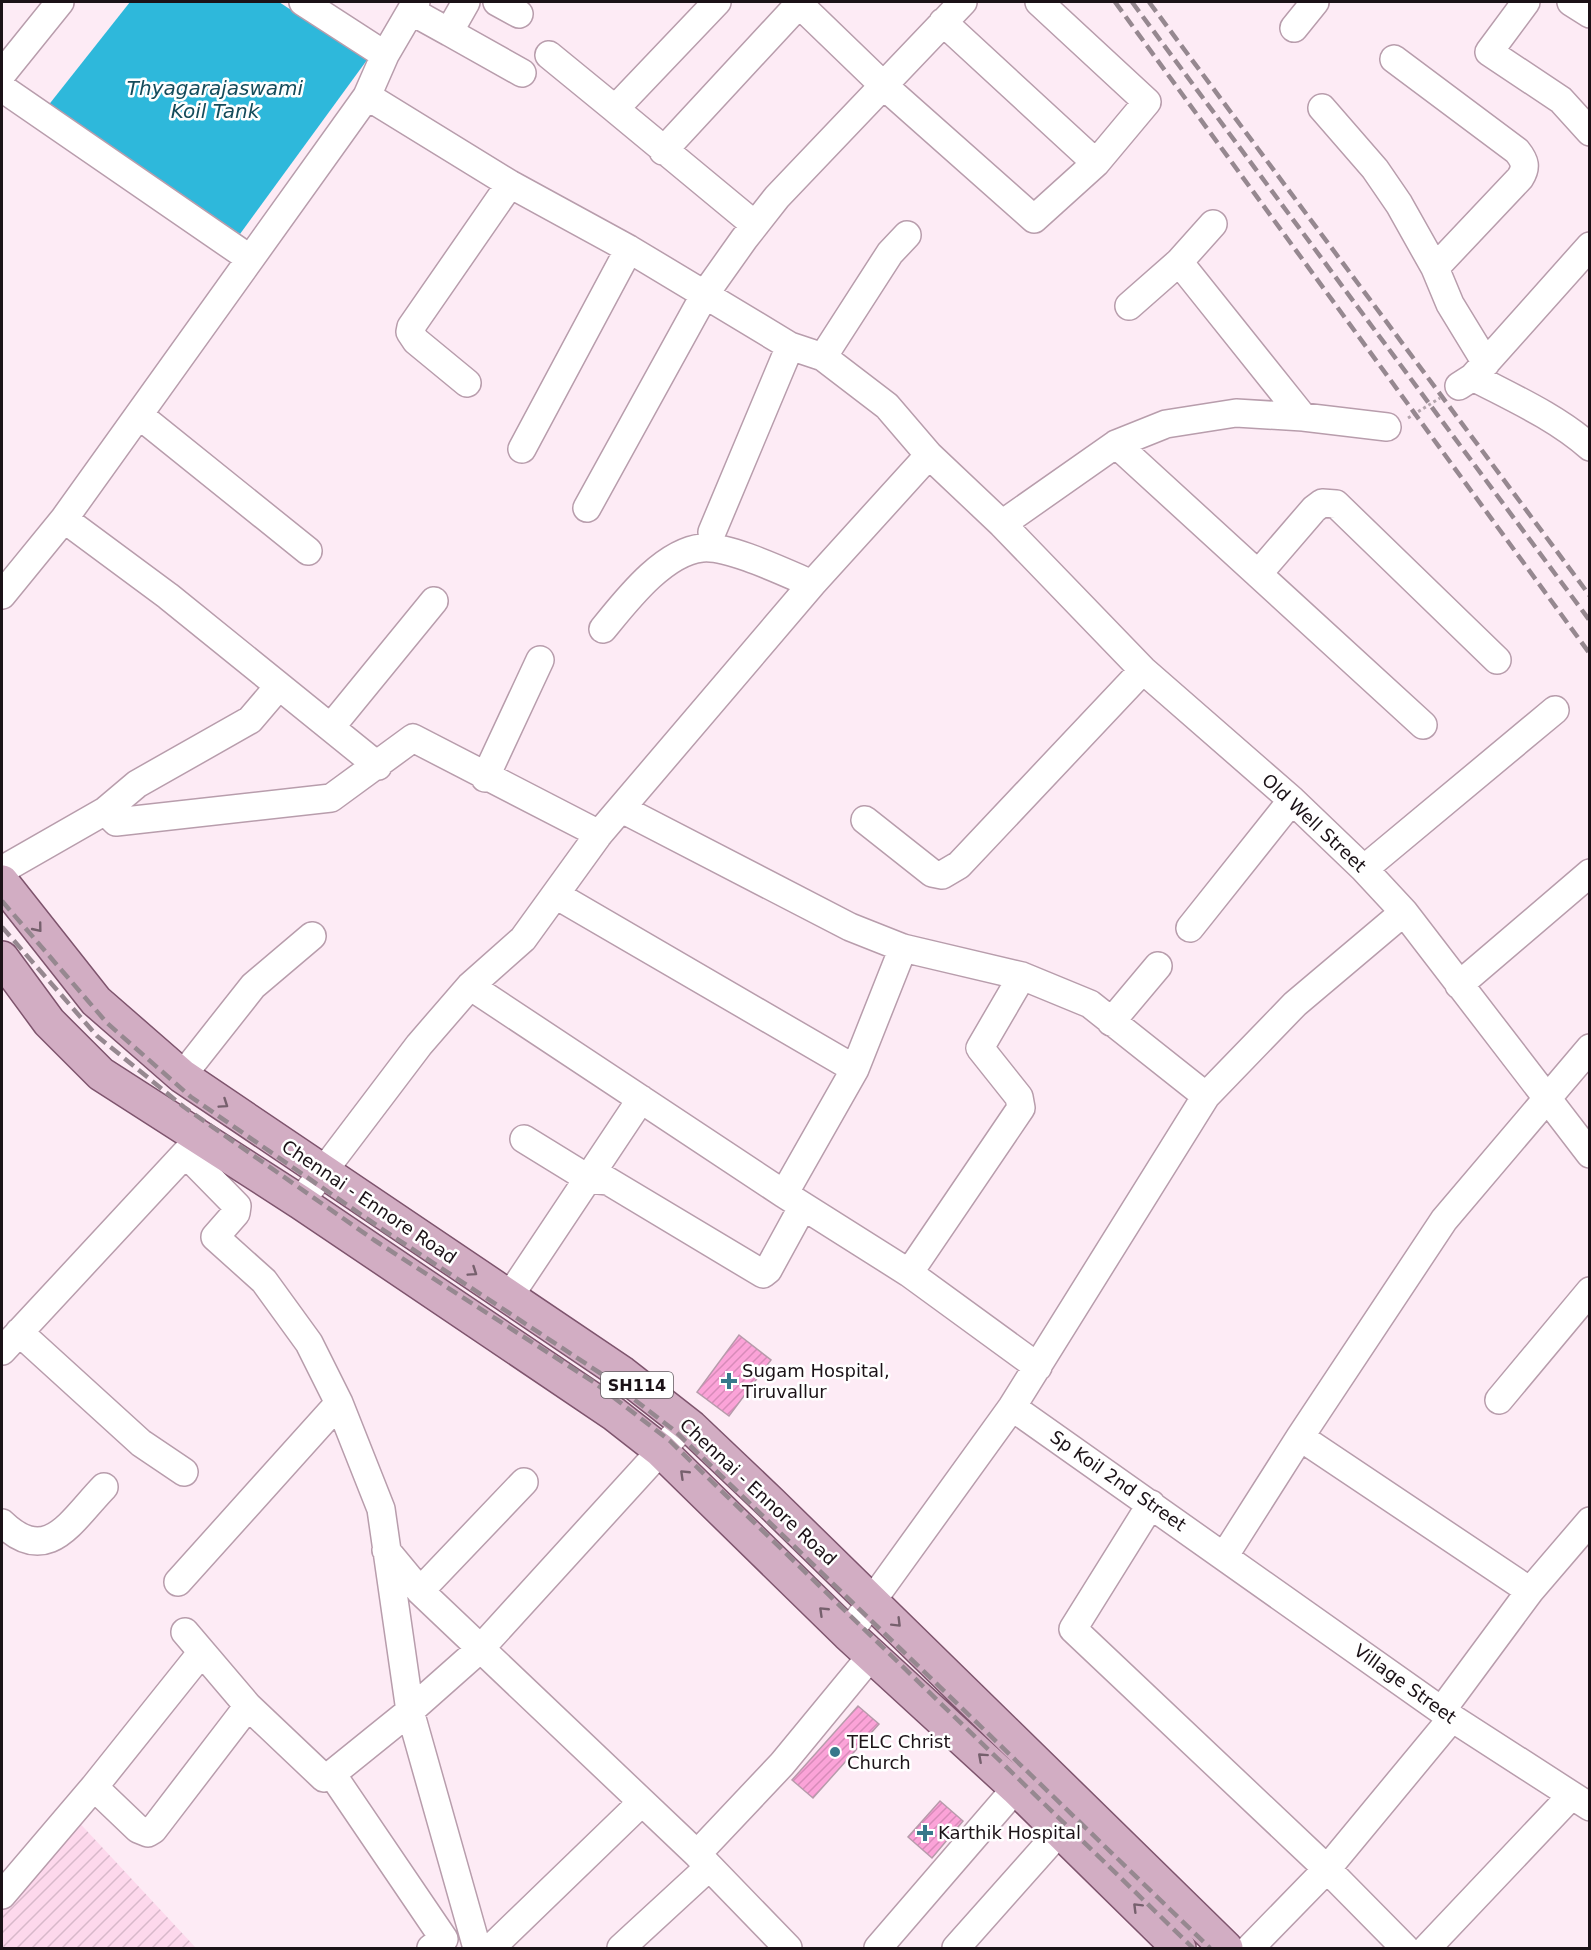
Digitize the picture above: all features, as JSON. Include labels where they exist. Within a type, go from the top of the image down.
[{"type":"main road","name":"Chennai - Ennore Road","points":[[2,882],[96,1001],[182,1076],[622,1373],[686,1423],[873,1600],[1226,1948]]},
{"type":"main road","name":"Chennai - Ennore Road","points":[[2,958],[49,1022],[101,1074],[192,1146],[300,1202],[614,1414],[660,1450],[860,1645],[1016,1788],[1179,1948]]},
{"type":"street","points":[[2,74],[60,2]]},
{"type":"street","points":[[303,2],[385,55]]},
{"type":"street","points":[[449,32],[466,2]]},
{"type":"street","points":[[615,109],[717,2]]},
{"type":"street","points":[[663,151],[799,2],[883,85],[1034,219],[1095,163],[1147,102],[1039,2]]},
{"type":"street","points":[[587,508],[705,294],[755,225],[777,197],[963,2]]},
{"type":"street","points":[[1294,28],[1315,2]]},
{"type":"street","points":[[1526,2],[1489,52],[1561,100],[1585,130],[1590,132]]},
{"type":"street","points":[[1571,2],[1590,14]]},
{"type":"street","points":[[6,579],[64,519],[367,96],[385,55],[413,6],[449,32],[522,73]]},
{"type":"street","points":[[943,22],[1095,163]]},
{"type":"street","points":[[549,55],[755,225]]},
{"type":"street","points":[[1394,59],[1517,150],[1525,160],[1525,170],[1520,178],[1435,268]]},
{"type":"street","points":[[2,88],[249,258]]},
{"type":"street","name":"Old Well Street","points":[[367,96],[510,184],[629,249],[790,346],[823,357],[887,406],[929,455],[1002,524],[1143,670],[1292,800],[1364,869],[1404,912],[1547,1095],[1590,1154]]},
{"type":"street","points":[[1322,108],[1382,178],[1400,204],[1435,268],[1450,304],[1473,375],[1573,432],[1590,447]]},
{"type":"street","points":[[467,383],[412,336],[411,327],[510,184]]},
{"type":"street","points":[[1129,306],[1179,262],[1213,224]]},
{"type":"street","points":[[823,357],[890,253],[907,235]]},
{"type":"street","points":[[1473,375],[1590,246]]},
{"type":"street","points":[[522,449],[629,249]]},
{"type":"street","points":[[1179,262],[1303,417]]},
{"type":"street","points":[[712,532],[790,346]]},
{"type":"street","points":[[1002,524],[1116,444],[1166,424],[1236,413],[1303,417],[1387,428]]},
{"type":"street","points":[[139,415],[308,551]]},
{"type":"street","points":[[1116,444],[1423,726]]},
{"type":"street","points":[[300,1202],[419,1046],[470,986],[523,939],[599,834],[812,584],[929,455]]},
{"type":"street","points":[[1258,574],[1314,509],[1322,503],[1336,504],[1497,660]]},
{"type":"street","points":[[64,519],[168,596],[378,765]]},
{"type":"street","points":[[603,629],[656,572],[673,559],[702,547],[753,560],[812,584]]},
{"type":"street","points":[[331,727],[434,601]]},
{"type":"street","points":[[485,777],[540,660]]},
{"type":"street","points":[[865,820],[932,873],[942,875],[959,865],[1143,670]]},
{"type":"street","points":[[2,870],[105,811],[137,784],[250,720],[279,686]]},
{"type":"street","points":[[1364,869],[1555,710]]},
{"type":"street","points":[[105,811],[116,822],[331,798],[413,738],[599,834]]},
{"type":"street","points":[[1190,928],[1292,800]]},
{"type":"street","points":[[622,809],[850,927],[903,948],[1022,976],[1090,1004],[1206,1096]]},
{"type":"street","points":[[1459,985],[1590,873]]},
{"type":"street","points":[[556,895],[855,1069]]},
{"type":"street","points":[[621,1948],[703,1861],[782,1764],[860,1645],[873,1600],[1012,1407],[1206,1096],[1295,1004],[1404,912]]},
{"type":"street","points":[[182,1076],[253,986],[312,936]]},
{"type":"street","points":[[524,1139],[589,1179],[608,1181],[763,1274],[768,1270],[794,1200],[855,1069],[903,948]]},
{"type":"street","points":[[1111,1022],[1158,966]]},
{"type":"street","points":[[909,1273],[1021,1108],[1019,1096],[980,1048],[1022,976]]},
{"type":"street","points":[[470,986],[794,1200],[909,1273],[1038,1367]]},
{"type":"street","points":[[1225,1555],[1444,1220],[1547,1095],[1590,1048]]},
{"type":"street","points":[[509,1297],[641,1099]]},
{"type":"street","points":[[184,1472],[141,1443],[10,1342],[192,1146],[238,1209],[215,1237],[264,1281],[309,1343],[339,1403],[381,1509],[410,1711],[477,1948]]},
{"type":"street","points":[[1499,1400],[1590,1291]]},
{"type":"street","points":[[178,1582],[339,1403]]},
{"type":"street","name":"Sp Koil 2nd Street","points":[[1012,1407],[1225,1555]]},
{"type":"street","points":[[184,1632],[248,1706],[324,1778],[410,1711],[480,1649],[686,1423]]},
{"type":"street","points":[[1300,1437],[1530,1591]]},
{"type":"street","points":[[420,1591],[524,1482]]},
{"type":"street","points":[[2,1523],[13,1534],[31,1543],[45,1542],[58,1534],[104,1487]]},
{"type":"street","points":[[1151,1503],[1072,1629],[1327,1869],[1406,1948]]},
{"type":"street","points":[[1250,1948],[1327,1869],[1447,1714],[1530,1591],[1590,1521]]},
{"type":"street","points":[[386,1549],[420,1591],[703,1861],[773,1943]]},
{"type":"street","name":"Village Street","points":[[1225,1555],[1447,1714],[1580,1801]]},
{"type":"street","points":[[2,1895],[94,1787],[202,1652]]},
{"type":"street","points":[[94,1787],[138,1829],[148,1833],[153,1830],[248,1706]]},
{"type":"street","points":[[332,1774],[444,1940],[431,1948]]},
{"type":"street","points":[[878,1948],[1016,1788]]},
{"type":"street","points":[[1428,1948],[1580,1801]]},
{"type":"street","points":[[491,1948],[641,1803]]},
{"type":"street","points":[[956,1948],[1060,1831]]},
{"type":"path","points":[[1387,428],[1402,422],[1473,375]]},
{"type":"shaded area","points":[[73,1816],[196,1948],[2,1948],[2,1900]]},
{"type":"water","name":"Thyagarajaswami Koil Tank","points":[[130,2],[279,2],[367,60],[240,234],[47,107]]},
{"type":"building","points":[[739,1335],[771,1360],[729,1416],[697,1392]]},
{"type":"building","name":"TELC Christ Church","points":[[858,1706],[879,1724],[813,1798],[792,1780]]},
{"type":"building","points":[[940,1801],[963,1821],[932,1858],[908,1837]]},
{"type":"railway","points":[[1115,2],[1590,654]]},
{"type":"railway","points":[[1132,2],[1590,621]]},
{"type":"railway","points":[[1149,2],[1590,596]]},
{"type":"railway","points":[[2,901],[107,1023],[191,1097],[382,1229],[600,1373],[675,1431],[1210,1948]]},
{"type":"railway","points":[[2,927],[97,1036],[184,1107],[374,1240],[595,1383],[670,1441],[1193,1948]]},
{"type":"place","name":"Sugam Hospital, Tiruvallur","points":[[729,1381]]},
{"type":"place","name":"TELC Christ Church","points":[[835,1752]]},
{"type":"place","name":"Karthik Hospital","points":[[925,1833]]}]
